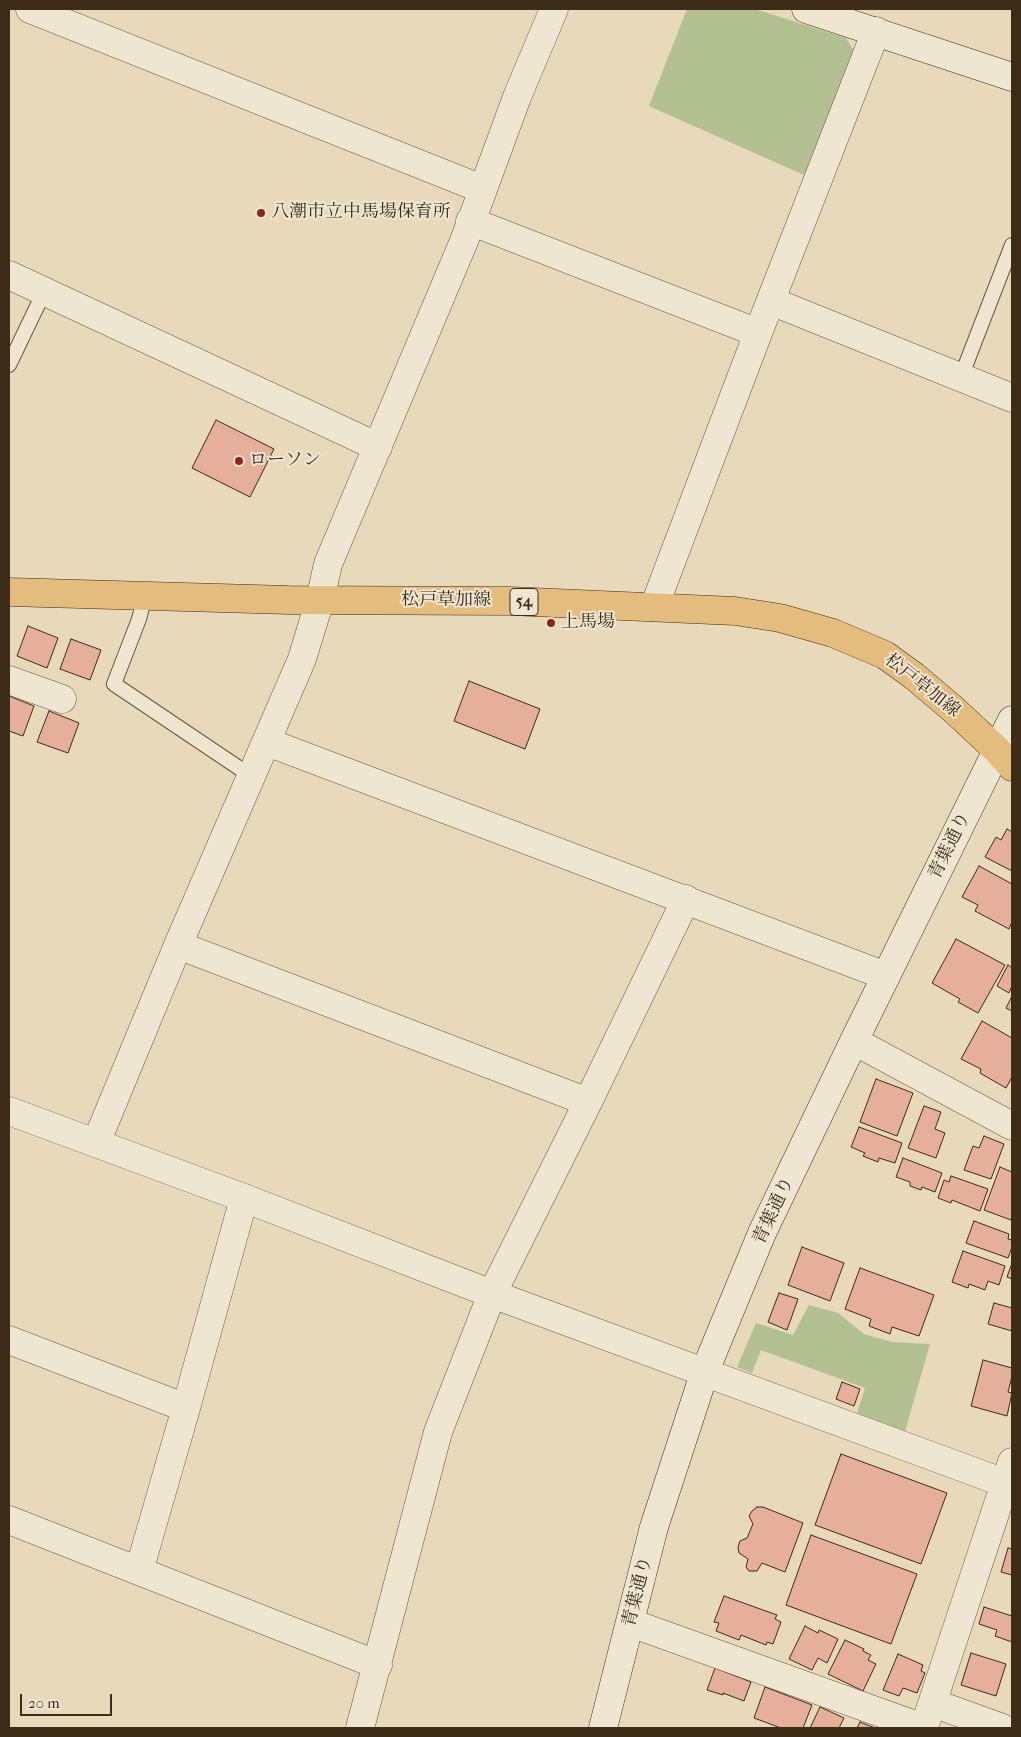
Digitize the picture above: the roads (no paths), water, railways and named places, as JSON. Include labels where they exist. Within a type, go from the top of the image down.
[{"type":"main road","name":"松戸草加線","points":[[9,592],[320,600],[510,602],[736,611],[780,618],[833,633],[884,655],[914,676],[1005,759]]},
{"type":"street","points":[[30,9],[482,189]]},
{"type":"street","points":[[96,1144],[178,945],[251,776],[268,742],[302,659],[320,600],[328,564],[460,250],[517,97],[554,9]]},
{"type":"street","points":[[806,9],[836,13],[876,32],[1012,76]]},
{"type":"street","points":[[654,607],[758,333],[876,32]]},
{"type":"street","points":[[470,221],[758,333]]},
{"type":"street","points":[[9,274],[378,447]]},
{"type":"street","points":[[771,301],[1012,398]]},
{"type":"street","points":[[9,680],[62,699]]},
{"type":"street","name":"青葉通り","points":[[603,1728],[654,1527],[705,1371],[762,1234],[854,1041],[886,976],[1005,759],[1012,720]]},
{"type":"street","points":[[268,742],[886,976]]},
{"type":"street","points":[[360,1728],[438,1432],[492,1294],[588,1102],[686,899]]},
{"type":"street","points":[[178,945],[588,1102]]},
{"type":"street","points":[[854,1041],[1012,1126]]},
{"type":"street","points":[[9,1111],[244,1198],[492,1294],[705,1371],[982,1475],[1009,1472],[924,1728],[631,1623]]},
{"type":"street","points":[[139,1571],[244,1198]]},
{"type":"street","points":[[9,1340],[186,1408]]},
{"type":"street","points":[[9,1520],[378,1665]]},
{"type":"street","points":[[933,1703],[1002,1728]]},
{"type":"lane","points":[[961,377],[1012,245]]},
{"type":"lane","points":[[9,365],[44,292]]},
{"type":"lane","points":[[145,596],[140,619],[114,684],[251,776]]},
{"type":"place","name":"八潮市立中馬場保育所","points":[[261,213]]},
{"type":"place","name":"ローソン","points":[[239,461]]},
{"type":"place","name":"上馬場","points":[[551,623]]}]
